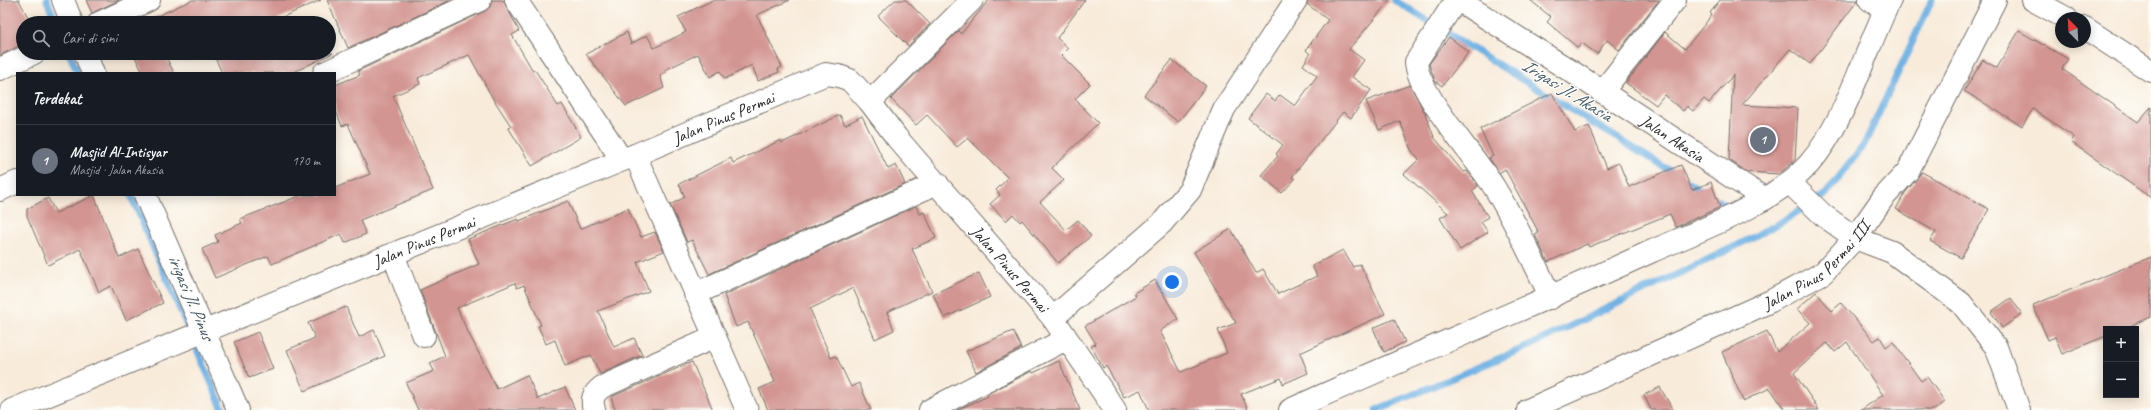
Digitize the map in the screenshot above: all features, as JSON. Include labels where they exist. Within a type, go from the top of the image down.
[{"type":"street","points":[[63,0],[69,16]]},
{"type":"street","points":[[114,16],[149,0]]},
{"type":"street","points":[[326,72],[480,0]]},
{"type":"street","points":[[516,0],[629,158],[695,294],[747,410]]},
{"type":"street","points":[[870,102],[972,0]]},
{"type":"street","points":[[1053,318],[1162,223],[1184,198],[1190,190],[1224,109],[1296,0]]},
{"type":"street","points":[[1457,0],[1416,62],[1417,71],[1433,101],[1494,187],[1531,255],[1551,298]]},
{"type":"street","name":"Jalan Akasia","points":[[1457,0],[1602,92],[1765,199]]},
{"type":"street","points":[[1602,92],[1676,0]]},
{"type":"street","name":"Jalan Pinus Permai III","points":[[1530,410],[1771,301],[1823,273],[1856,238],[1882,198],[1908,171],[1995,0]]},
{"type":"street","points":[[2033,0],[2055,12]]},
{"type":"street","points":[[1290,410],[1551,298],[1765,199],[1796,189],[1835,122],[1882,3]]},
{"type":"street","points":[[2091,32],[2151,71]]},
{"type":"street","points":[[0,69],[19,60]]},
{"type":"street","points":[[88,60],[93,72]]},
{"type":"street","name":"Jalan Pinus Permai","points":[[12,410],[629,158],[826,74],[839,76],[850,80],[870,102],[897,138],[1053,318],[1115,410]]},
{"type":"street","points":[[0,190],[16,182]]},
{"type":"street","points":[[695,294],[937,183]]},
{"type":"street","points":[[1796,189],[1823,215],[1856,238],[1892,252],[1937,283],[1966,308],[1996,347],[2019,410]]},
{"type":"street","points":[[145,196],[238,410]]},
{"type":"street","points":[[392,254],[424,336]]},
{"type":"street","points":[[594,410],[592,400],[595,392],[602,387],[714,337]]},
{"type":"street","points":[[930,410],[1066,339]]},
{"type":"building","points":[[0,0],[19,0],[27,16],[16,16],[16,47],[0,55]]},
{"type":"building","points":[[86,0],[119,0],[92,13]]},
{"type":"building","points":[[192,0],[321,0],[285,16],[157,16]]},
{"type":"building","points":[[327,0],[451,0],[348,48],[336,21],[336,16],[334,16]]},
{"type":"building","points":[[492,0],[503,0],[519,31],[512,35],[533,71],[535,70],[558,106],[562,104],[581,137],[532,166],[508,127],[511,126],[492,97],[469,55],[418,78],[420,84],[393,96],[433,190],[360,220],[366,234],[345,243],[341,234],[272,264],[268,256],[215,278],[202,249],[218,242],[215,235],[242,223],[240,219],[299,196],[336,196],[336,188],[370,174],[348,124],[342,126],[336,111],[336,85],[360,75],[358,71],[485,11],[490,7]]},
{"type":"building","points":[[713,0],[790,0],[757,15],[782,67],[778,69],[779,72],[758,81],[752,65],[725,79],[720,71],[710,77],[698,54],[665,70],[666,72],[660,75],[664,88],[626,106],[586,54],[627,32],[631,44],[647,35],[654,48],[686,32],[678,17]]},
{"type":"building","points":[[895,0],[906,0],[930,24],[908,46],[878,16]]},
{"type":"building","points":[[989,0],[1085,0],[1057,38],[1068,48],[1061,55],[1090,84],[1075,99],[1098,123],[1052,168],[1064,180],[1040,202],[1066,230],[1078,220],[1091,236],[1058,263],[1022,220],[1020,222],[1013,214],[1006,221],[990,204],[1000,195],[996,190],[1008,178],[968,138],[957,147],[927,115],[916,125],[891,99],[958,31],[961,34]]},
{"type":"building","points":[[1308,0],[1390,0],[1349,49],[1364,60],[1352,77],[1371,90],[1351,118],[1343,112],[1292,177],[1295,179],[1282,193],[1261,175],[1278,156],[1276,154],[1283,145],[1248,118],[1266,94],[1275,101],[1280,95],[1295,106],[1317,76],[1303,65],[1310,54],[1306,50],[1328,20],[1307,4]]},
{"type":"building","points":[[1530,0],[1659,0],[1619,50],[1607,40],[1597,54],[1582,43],[1578,48],[1547,22],[1551,17]]},
{"type":"building","points":[[1720,0],[1858,0],[1810,64],[1790,49],[1742,105],[1798,108],[1795,160],[1779,174],[1747,172],[1729,160],[1733,75],[1709,103],[1704,99],[1693,111],[1687,106],[1683,111],[1664,95],[1656,105],[1626,83],[1665,32],[1685,49],[1712,15],[1710,13]]},
{"type":"building","points":[[2019,31],[2068,59],[2062,69],[2138,122],[2151,107],[2151,198],[2071,142],[2074,137],[2033,109],[2022,126],[1964,91],[1983,60],[1997,68]]},
{"type":"building","points":[[1449,37],[1469,52],[1442,86],[1435,81],[1429,64]]},
{"type":"building","points":[[136,60],[168,60],[174,72],[142,72]]},
{"type":"building","points":[[216,60],[319,60],[294,72],[222,72]]},
{"type":"building","points":[[1172,60],[1206,86],[1178,122],[1144,95]]},
{"type":"building","points":[[1410,85],[1425,113],[1434,137],[1463,172],[1467,171],[1478,186],[1472,191],[1488,217],[1481,222],[1488,232],[1460,250],[1440,218],[1448,213],[1404,174],[1419,159],[1411,150],[1400,121],[1379,130],[1366,101]]},
{"type":"building","points":[[1552,93],[1575,132],[1589,126],[1607,168],[1619,163],[1629,187],[1681,165],[1692,190],[1711,182],[1720,207],[1676,227],[1670,214],[1589,247],[1587,244],[1548,262],[1535,235],[1539,233],[1505,169],[1499,173],[1489,158],[1493,156],[1480,129]]},
{"type":"building","points":[[840,115],[845,125],[862,116],[888,169],[896,165],[905,184],[709,274],[692,240],[687,242],[670,205],[685,197],[679,184],[731,158],[733,163],[781,140],[782,143]]},
{"type":"building","points":[[1922,172],[1989,209],[1961,258],[1930,241],[1936,232],[1896,209],[1905,193]]},
{"type":"building","points":[[94,196],[119,258],[138,249],[163,303],[126,320],[111,286],[99,292],[80,249],[48,265],[27,216],[27,209],[48,198],[56,213]]},
{"type":"building","points":[[568,201],[580,229],[628,208],[641,237],[655,232],[664,251],[637,262],[649,291],[598,311],[614,347],[634,338],[642,355],[600,374],[591,355],[565,366],[555,340],[546,344],[538,326],[541,325],[524,285],[517,288],[515,283],[457,308],[465,326],[497,389],[527,375],[538,399],[565,387],[575,410],[418,410],[406,383],[434,371],[430,363],[445,356],[420,290],[479,264],[468,239],[518,219],[519,221]]},
{"type":"building","points":[[916,206],[920,214],[924,212],[936,238],[912,249],[932,291],[887,312],[894,330],[875,339],[853,288],[810,309],[831,358],[836,356],[851,387],[859,383],[871,410],[768,410],[759,389],[775,382],[748,322],[736,327],[724,295]]},
{"type":"building","points":[[1231,229],[1256,273],[1263,269],[1278,294],[1317,276],[1312,266],[1343,250],[1353,267],[1360,264],[1385,314],[1300,353],[1308,373],[1283,384],[1281,378],[1241,394],[1248,410],[1149,410],[1140,390],[1124,397],[1106,366],[1103,368],[1091,346],[1096,344],[1085,326],[1136,296],[1134,293],[1155,280],[1178,319],[1160,331],[1181,372],[1227,353],[1218,330],[1236,323],[1194,252]]},
{"type":"building","points":[[2151,257],[2151,317],[2130,326],[2103,326],[2103,337],[2062,354],[2055,337],[2048,340],[2033,305]]},
{"type":"building","points":[[979,273],[990,297],[944,318],[933,294]]},
{"type":"building","points":[[1816,292],[1832,311],[1841,303],[1874,341],[1880,337],[1886,347],[1893,342],[1921,381],[1927,377],[1945,402],[1934,410],[1861,410],[1883,395],[1847,342],[1835,352],[1827,343],[1794,373],[1819,410],[1785,410],[1770,388],[1743,401],[1722,352],[1767,331],[1777,352],[1810,323],[1797,309]]},
{"type":"building","points":[[2011,298],[2022,314],[2002,328],[1991,312]]},
{"type":"building","points":[[346,307],[359,337],[374,330],[385,356],[304,391],[287,350],[315,338],[308,323]]},
{"type":"building","points":[[1394,319],[1405,342],[1384,352],[1373,328]]},
{"type":"building","points":[[1013,331],[1021,348],[976,372],[966,351]]},
{"type":"building","points":[[258,332],[273,369],[249,378],[234,342]]},
{"type":"building","points":[[1059,361],[1080,410],[957,410],[988,396],[987,394],[1032,371],[1033,373]]},
{"type":"building","points":[[692,362],[713,410],[615,410],[611,397]]},
{"type":"building","points":[[1660,387],[1673,410],[1651,410],[1644,395]]},
{"type":"waterway","name":"irigasi Jl. Pinus","points":[[47,0],[53,16]]},
{"type":"waterway","name":"Irigasi Jl. Akasia","points":[[1394,0],[1725,205]]},
{"type":"waterway","points":[[1376,410],[1529,346],[1736,246],[1780,223],[1826,194],[1864,145],[1932,0]]},
{"type":"waterway","name":"irigasi Jl. Pinus","points":[[72,60],[78,72]]},
{"type":"waterway","name":"irigasi Jl. Pinus","points":[[131,196],[223,410]]},
{"type":"place","name":"Masjid Al-Intisyar","points":[[1763,140]]}]
